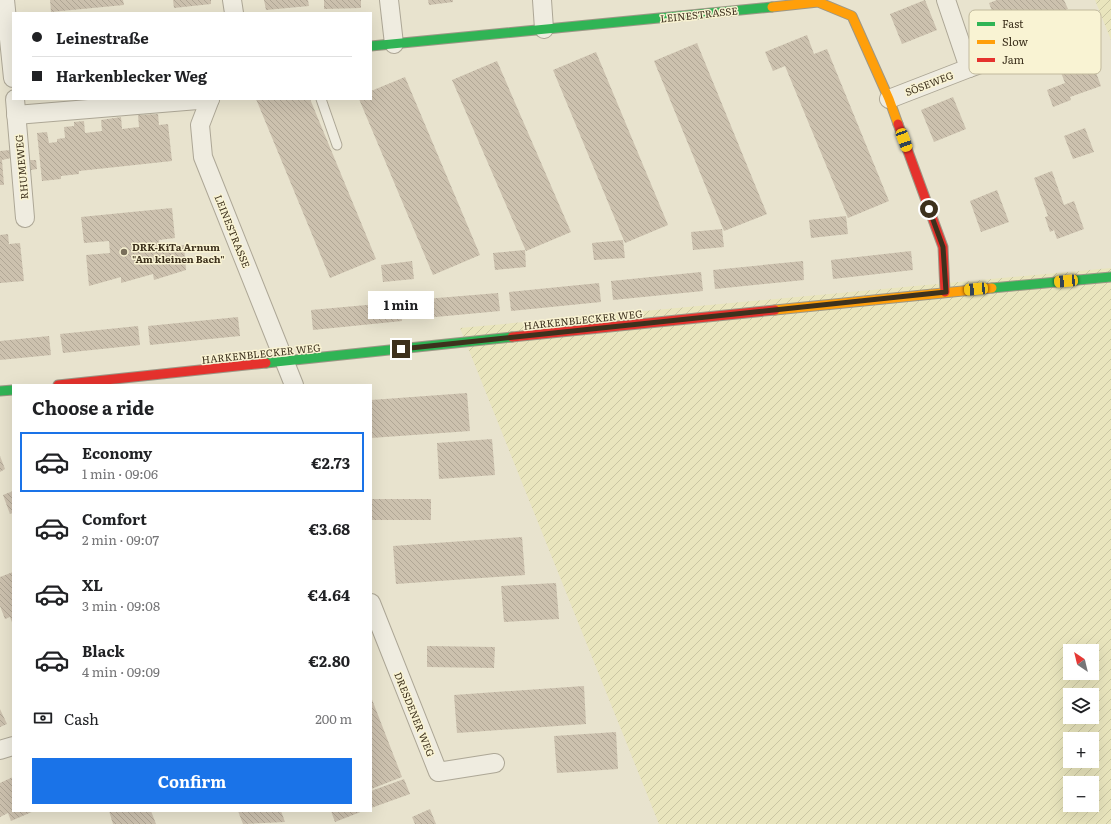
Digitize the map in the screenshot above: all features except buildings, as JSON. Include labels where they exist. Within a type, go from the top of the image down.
[{"type":"street","points":[[6,0],[12,67]]},
{"type":"street","points":[[232,0],[234,12]]},
{"type":"street","points":[[389,0],[394,44]]},
{"type":"street","points":[[542,0],[544,28]]},
{"type":"street","points":[[946,0],[969,68]]},
{"type":"street","name":"LEINESTRASSE","points":[[372,46],[544,28],[711,6],[818,2],[852,16],[889,99],[943,247],[946,292]]},
{"type":"street","name":"SÖSEWEG","points":[[889,99],[969,68]]},
{"type":"street","name":"RHUMEWEG","points":[[25,218],[16,107],[186,100]]},
{"type":"street","name":"LEINESTRASSE","points":[[210,100],[200,125],[203,157],[284,361]]},
{"type":"street","name":"HARKENBLECKER WEG","points":[[67,384],[946,292],[1111,277]]},
{"type":"street","points":[[284,361],[294,384]]},
{"type":"street","points":[[0,391],[12,390]]},
{"type":"street","name":"DRESDENER WEG","points":[[372,607],[438,772],[495,763]]},
{"type":"street","points":[[0,750],[12,746]]},
{"type":"lane","points":[[321,100],[337,144]]},
{"type":"shaded area","points":[[1095,0],[1111,0],[1111,40],[1101,15],[1101,10],[1099,10]]},
{"type":"shaded area","points":[[1111,268],[1111,824],[659,824],[460,328]]},
{"type":"traffic: fast","points":[[372,46],[772,7]]},
{"type":"traffic: fast","points":[[992,288],[1111,277]]},
{"type":"traffic: fast","points":[[266,363],[512,337]]},
{"type":"traffic: fast","points":[[0,391],[12,390]]},
{"type":"traffic: slow","points":[[772,7],[818,2],[852,16],[889,99],[898,124]]},
{"type":"traffic: slow","points":[[775,310],[992,288]]},
{"type":"traffic: jam","points":[[898,124],[943,247],[945,292]]},
{"type":"traffic: jam","points":[[512,337],[775,310]]},
{"type":"traffic: jam","points":[[67,384],[266,363]]},
{"type":"place","name":"DRK-KiTa Arnum \"Am kleinen Bach\"","points":[[124,252]]},
{"type":"route","points":[[401,349],[946,292],[943,247],[929,209]]}]
